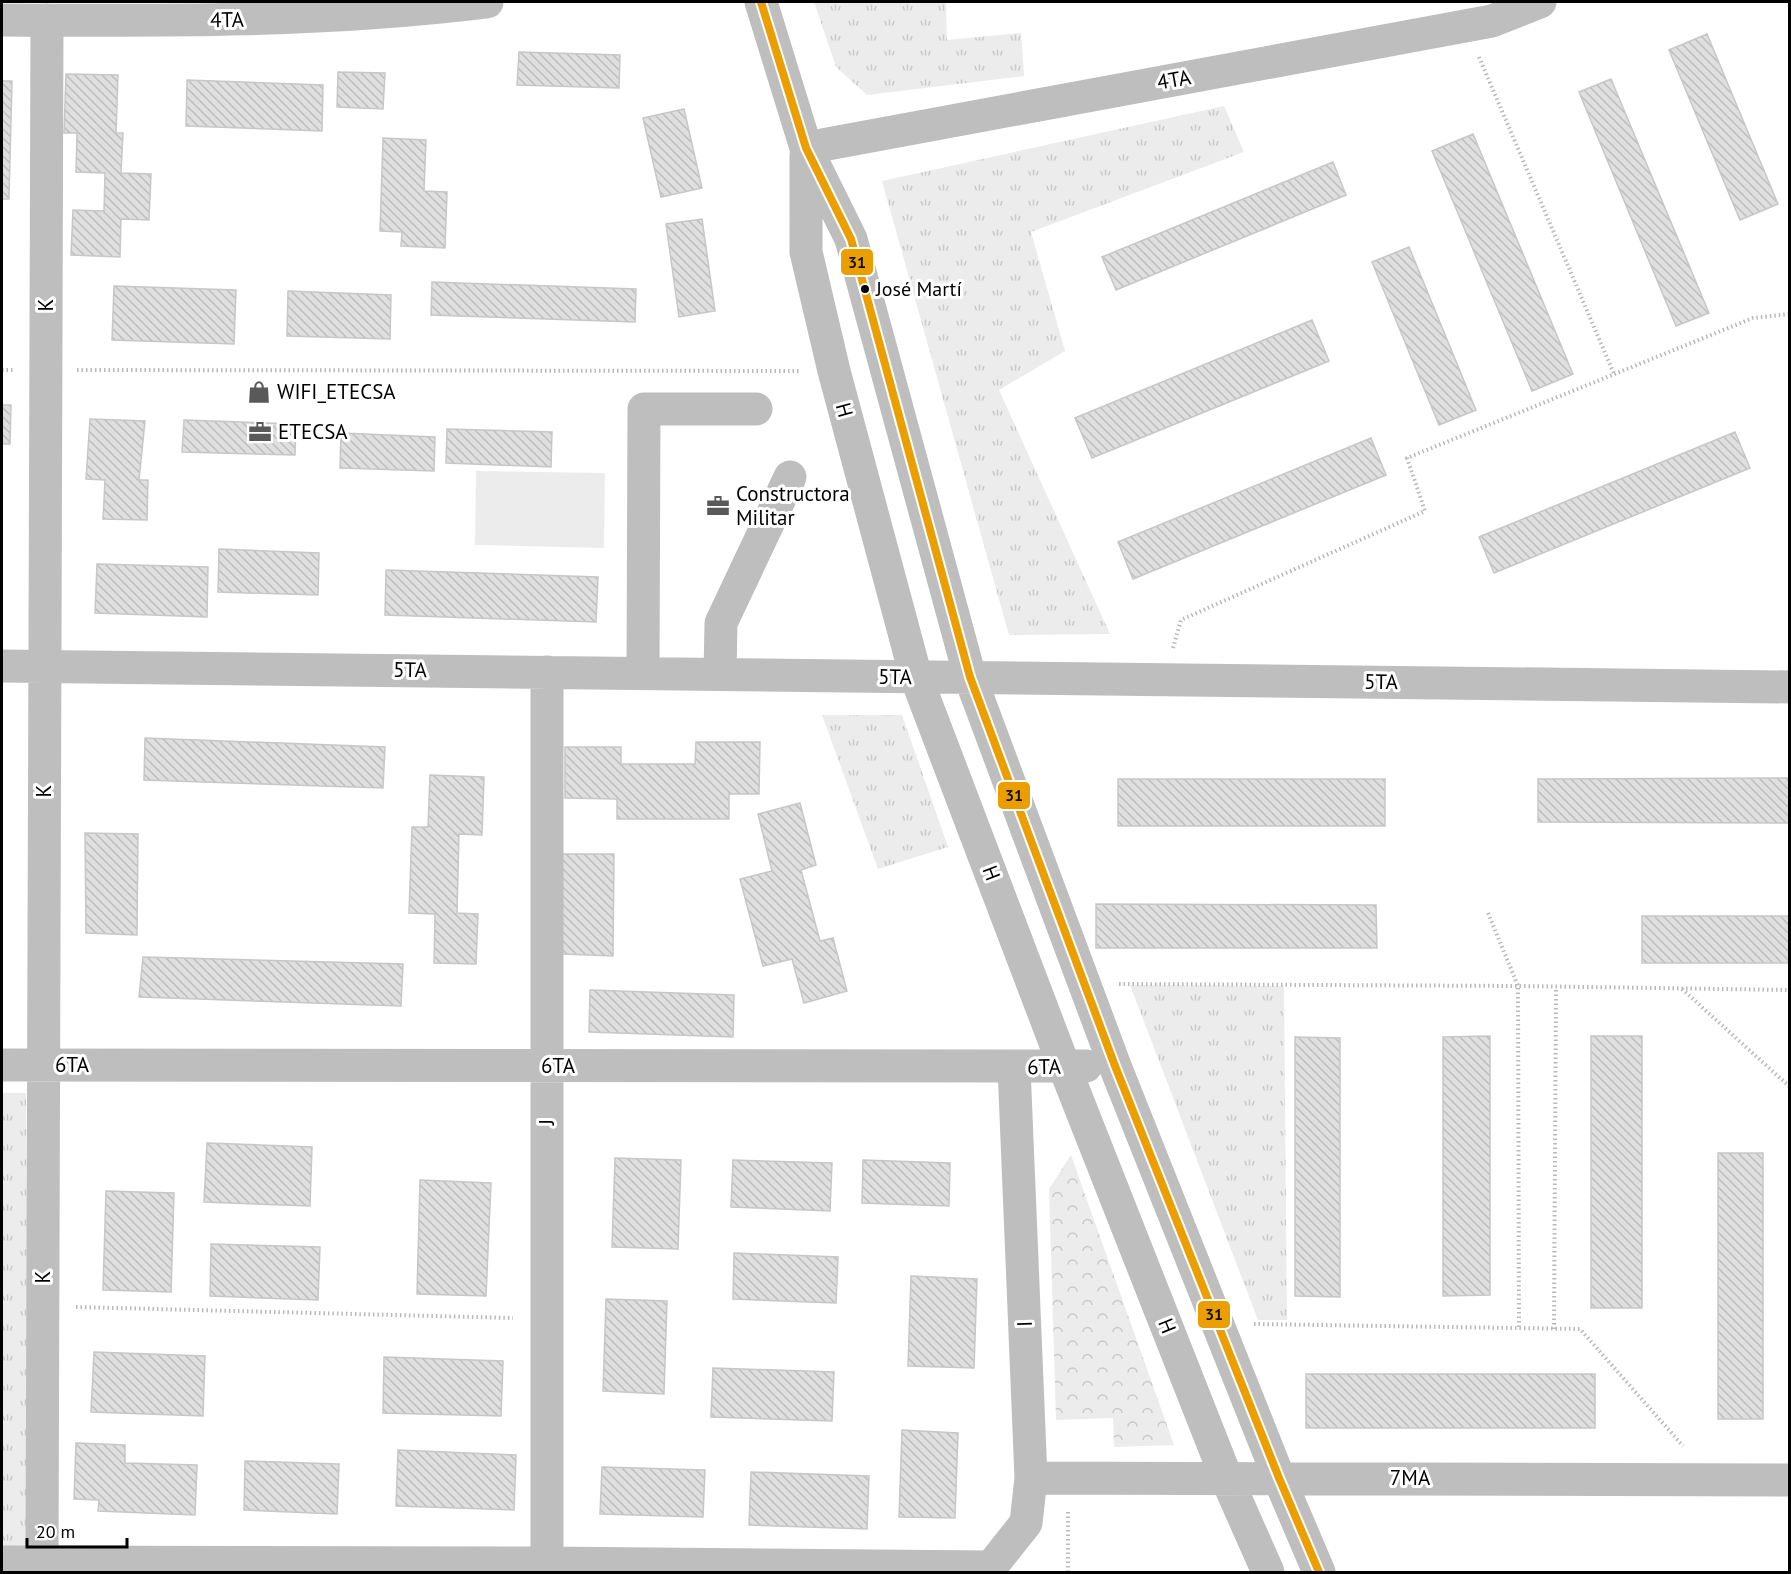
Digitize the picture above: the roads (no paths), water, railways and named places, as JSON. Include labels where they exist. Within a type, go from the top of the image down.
[{"type":"street","name":"4TA","points":[[2,20],[238,11],[439,8],[487,2]]},
{"type":"street","name":"H","points":[[761,2],[806,148],[851,238],[970,677],[1083,984],[1279,1478],[1319,1572]]},
{"type":"street","name":"4TA","points":[[806,148],[1492,21],[1540,2]]},
{"type":"street","name":"K","points":[[42,1562],[47,20]]},
{"type":"street","name":"H","points":[[806,148],[806,252],[834,371],[916,677],[1064,1066],[1226,1477],[1268,1572]]},
{"type":"street","points":[[643,673],[644,409],[756,409]]},
{"type":"street","points":[[720,675],[721,623],[790,477]]},
{"type":"street","name":"5TA","points":[[2,666],[1790,687]]},
{"type":"street","name":"J","points":[[547,672],[547,1568]]},
{"type":"street","name":"6TA","points":[[2,1065],[1115,1066]]},
{"type":"street","name":"I","points":[[547,1568],[991,1567],[1026,1523],[1031,1478],[1014,1067]]},
{"type":"street","name":"7MA","points":[[1031,1478],[1790,1480]]},
{"type":"street","points":[[2,1562],[547,1568]]},
{"type":"place","name":"José Martí","points":[[865,289]]},
{"type":"place","name":"WIFI_ETECSA","points":[[259,392]]},
{"type":"place","name":"ETECSA","points":[[260,432]]},
{"type":"place","name":"Constructora Militar","points":[[718,506]]}]
